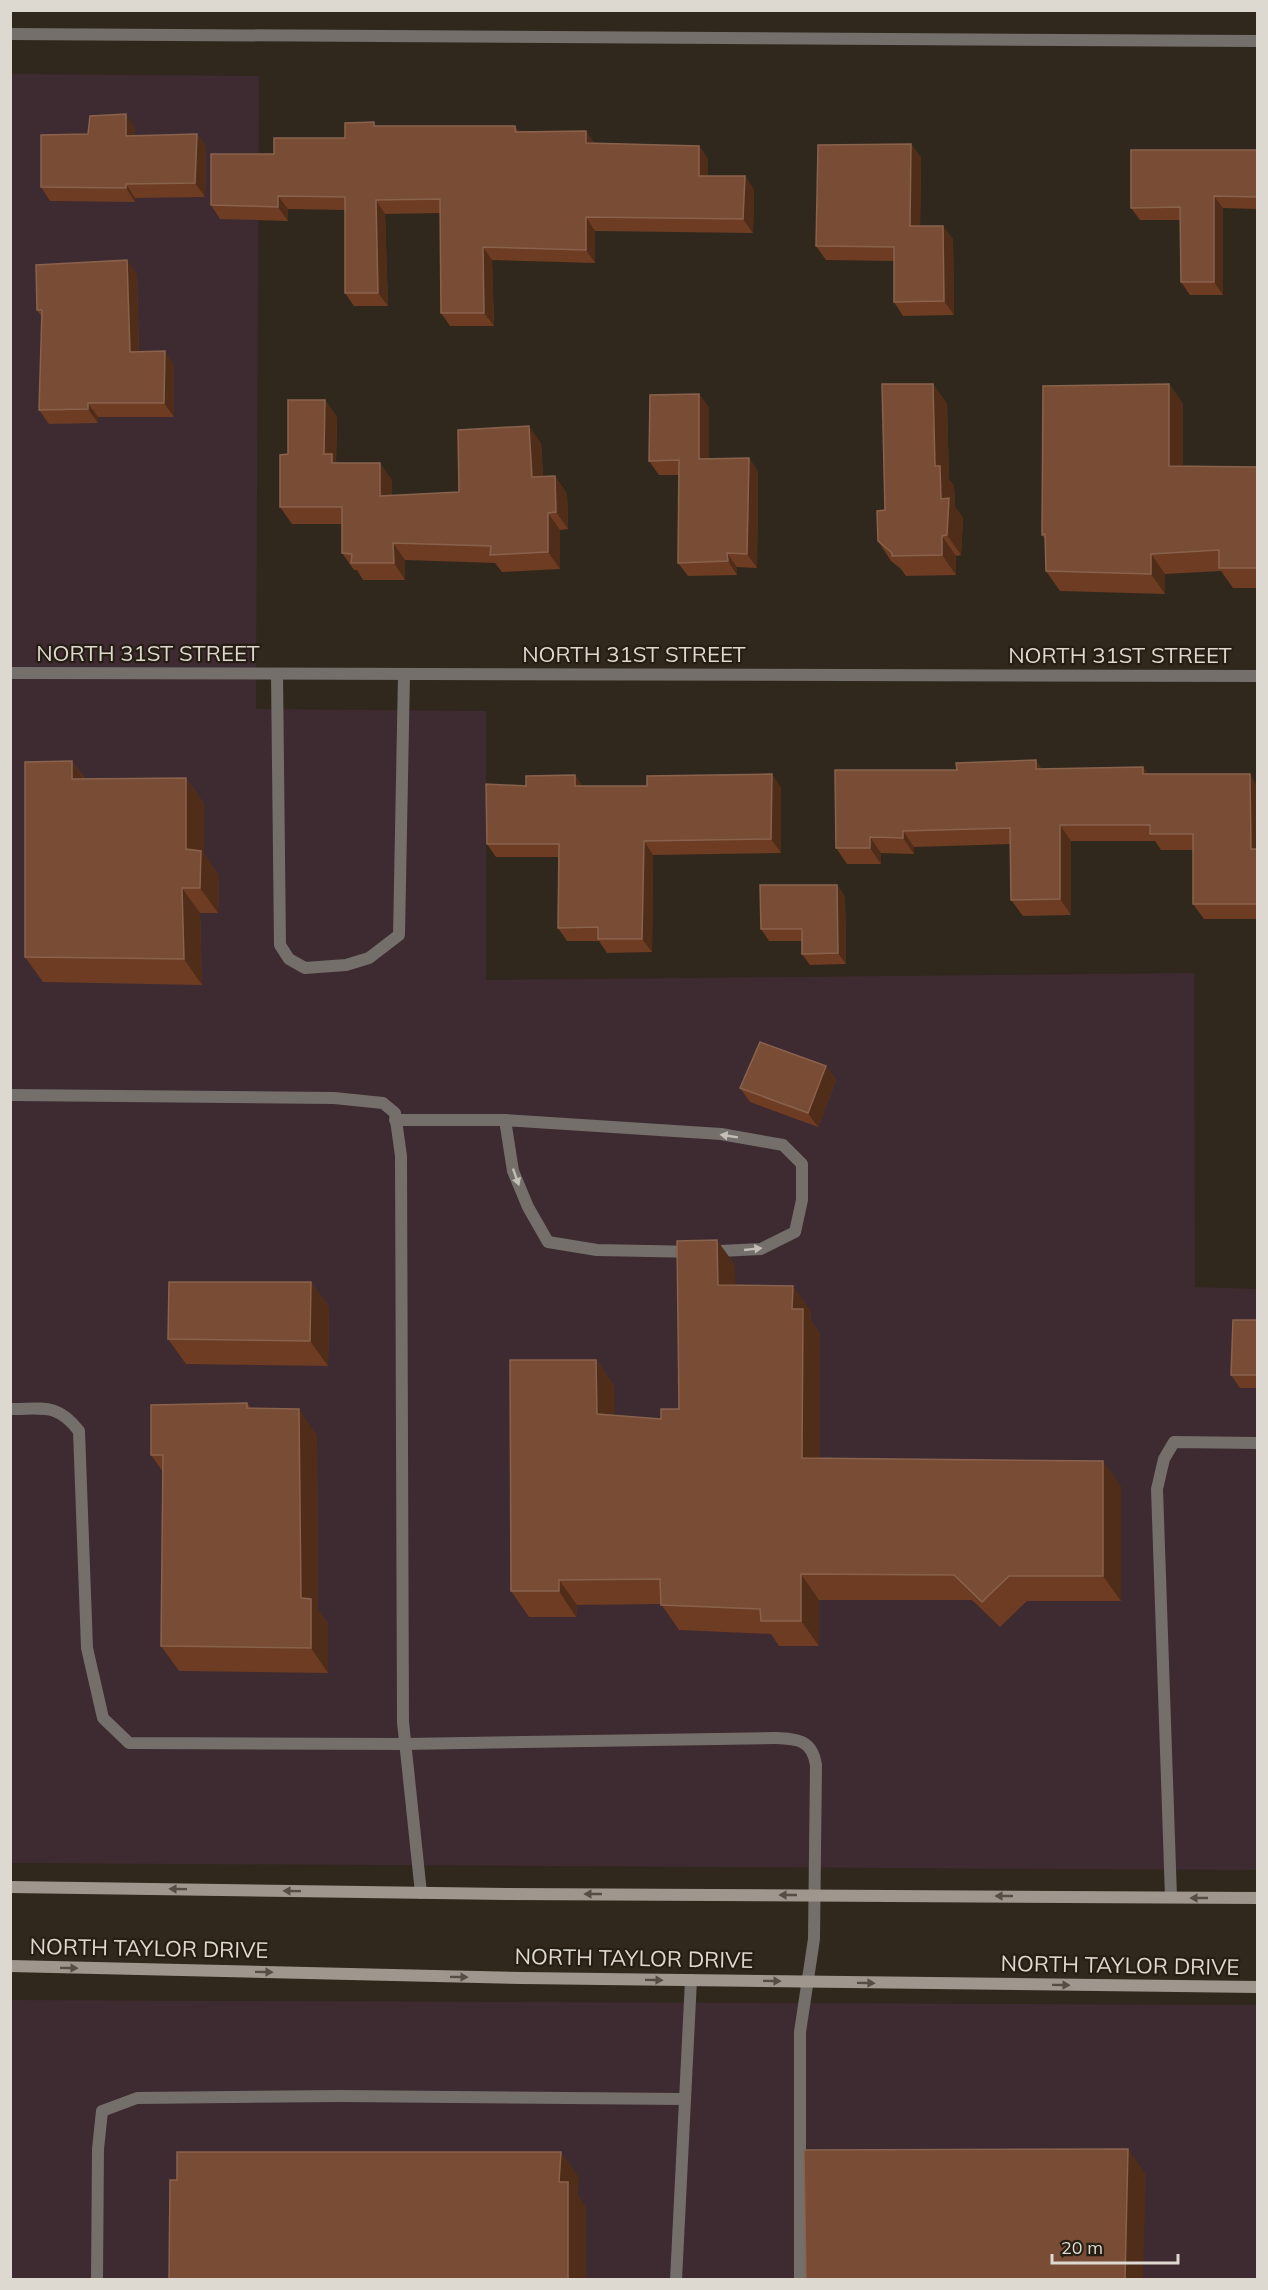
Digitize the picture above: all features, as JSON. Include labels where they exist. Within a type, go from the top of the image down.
[{"type":"main road","points":[[10,1887],[421,1893],[1257,1898]]},
{"type":"main road","name":"NORTH TAYLOR DRIVE","points":[[10,1966],[692,1980],[1257,1988]]},
{"type":"street","points":[[10,34],[1257,41]]},
{"type":"street","name":"NORTH 31ST STREET","points":[[10,674],[1257,676]]},
{"type":"street","points":[[277,674],[280,945],[289,959],[305,968],[346,965],[369,958],[399,935],[404,674]]},
{"type":"street","points":[[10,1095],[334,1098],[383,1103],[394,1113],[402,1156],[404,1744],[421,1893]]},
{"type":"street","points":[[395,1120],[505,1120],[721,1134],[783,1145],[802,1164],[802,1200],[795,1232],[761,1249],[700,1252],[597,1250],[548,1242],[528,1207],[513,1171],[505,1120]]},
{"type":"street","points":[[10,1409],[53,1409],[67,1415],[80,1431],[87,1648],[103,1718],[129,1743],[404,1744],[774,1738],[804,1741],[811,1746],[816,1765],[816,1895],[814,1939],[800,2032],[800,2280]]},
{"type":"street","points":[[1171,1897],[1157,1489],[1164,1459],[1174,1442],[1257,1443]]},
{"type":"street","points":[[676,2280],[692,1980]]},
{"type":"street","points":[[97,2280],[98,2150],[102,2111],[137,2098],[341,2096],[685,2099]]},
{"type":"shaded area","points":[[10,74],[259,76],[256,709],[486,711],[486,980],[1194,973],[1195,1287],[1257,1289],[1257,1870],[11,1863]]},
{"type":"shaded area","points":[[10,2000],[1257,2005],[1257,2279],[11,2279]]},
{"type":"building","points":[[126,114],[126,136],[197,134],[195,183],[126,184],[126,188],[41,187],[41,135],[88,134],[90,116]]},
{"type":"building","points":[[374,122],[374,126],[515,126],[515,132],[586,131],[586,143],[699,146],[699,176],[745,176],[743,219],[586,217],[586,250],[483,247],[484,313],[441,313],[440,199],[376,200],[378,293],[345,293],[345,197],[278,196],[278,207],[211,205],[211,154],[274,154],[274,138],[345,138],[345,123]]},
{"type":"building","points":[[911,144],[910,226],[943,226],[944,301],[894,302],[894,247],[816,246],[818,145]]},
{"type":"building","points":[[1131,150],[1257,150],[1257,197],[1214,196],[1214,282],[1181,282],[1180,207],[1131,208]]},
{"type":"building","points":[[127,260],[130,352],[165,351],[164,403],[88,403],[88,409],[39,410],[42,310],[37,310],[36,265]]},
{"type":"building","points":[[882,384],[933,384],[935,466],[940,466],[941,499],[949,498],[947,535],[942,536],[942,555],[892,556],[892,553],[878,541],[877,511],[885,510]]},
{"type":"building","points":[[1169,384],[1169,466],[1257,467],[1257,568],[1219,568],[1219,550],[1151,554],[1151,574],[1046,571],[1045,534],[1042,535],[1043,386]]},
{"type":"building","points":[[699,394],[699,459],[749,458],[747,554],[727,553],[728,561],[678,563],[679,460],[649,461],[650,395]]},
{"type":"building","points":[[288,400],[325,400],[324,454],[332,454],[332,463],[380,463],[380,496],[459,492],[458,430],[529,426],[532,477],[555,476],[556,512],[548,513],[548,552],[490,555],[491,546],[393,543],[394,563],[351,563],[352,554],[342,553],[342,507],[280,507],[280,455],[288,454]]},
{"type":"building","points":[[1036,760],[1036,769],[1143,767],[1143,774],[1250,774],[1251,849],[1257,849],[1257,904],[1193,904],[1193,834],[1150,834],[1150,825],[1060,825],[1060,899],[1011,900],[1010,828],[903,831],[903,838],[870,837],[870,848],[836,848],[835,770],[957,770],[956,763]]},
{"type":"building","points":[[72,761],[72,779],[186,778],[186,849],[201,851],[200,888],[182,888],[184,959],[25,957],[25,762]]},
{"type":"building","points":[[772,774],[771,839],[644,841],[642,939],[598,939],[598,927],[558,928],[559,844],[487,844],[486,784],[526,786],[526,776],[575,775],[575,786],[647,786],[647,776]]},
{"type":"building","points":[[760,885],[837,885],[838,953],[802,954],[802,929],[761,929]]},
{"type":"building","points":[[760,1042],[826,1066],[808,1113],[740,1088]]},
{"type":"building","points":[[717,1240],[718,1285],[793,1286],[792,1309],[803,1309],[802,1458],[1103,1461],[1103,1576],[1009,1576],[982,1602],[954,1575],[801,1574],[801,1621],[761,1621],[760,1609],[661,1605],[660,1579],[559,1580],[559,1591],[511,1591],[510,1360],[596,1360],[597,1414],[661,1419],[661,1409],[679,1409],[677,1241]]},
{"type":"building","points":[[169,1282],[311,1282],[310,1341],[168,1339]]},
{"type":"building","points":[[1233,1320],[1257,1320],[1257,1375],[1231,1375]]},
{"type":"building","points":[[247,1403],[247,1408],[299,1409],[301,1598],[311,1599],[311,1648],[161,1646],[163,1455],[151,1455],[151,1405]]},
{"type":"building","points":[[1128,2149],[1125,2280],[806,2280],[804,2150]]},
{"type":"building","points":[[177,2152],[561,2152],[559,2182],[568,2182],[568,2280],[169,2280],[170,2180],[177,2180]]}]
